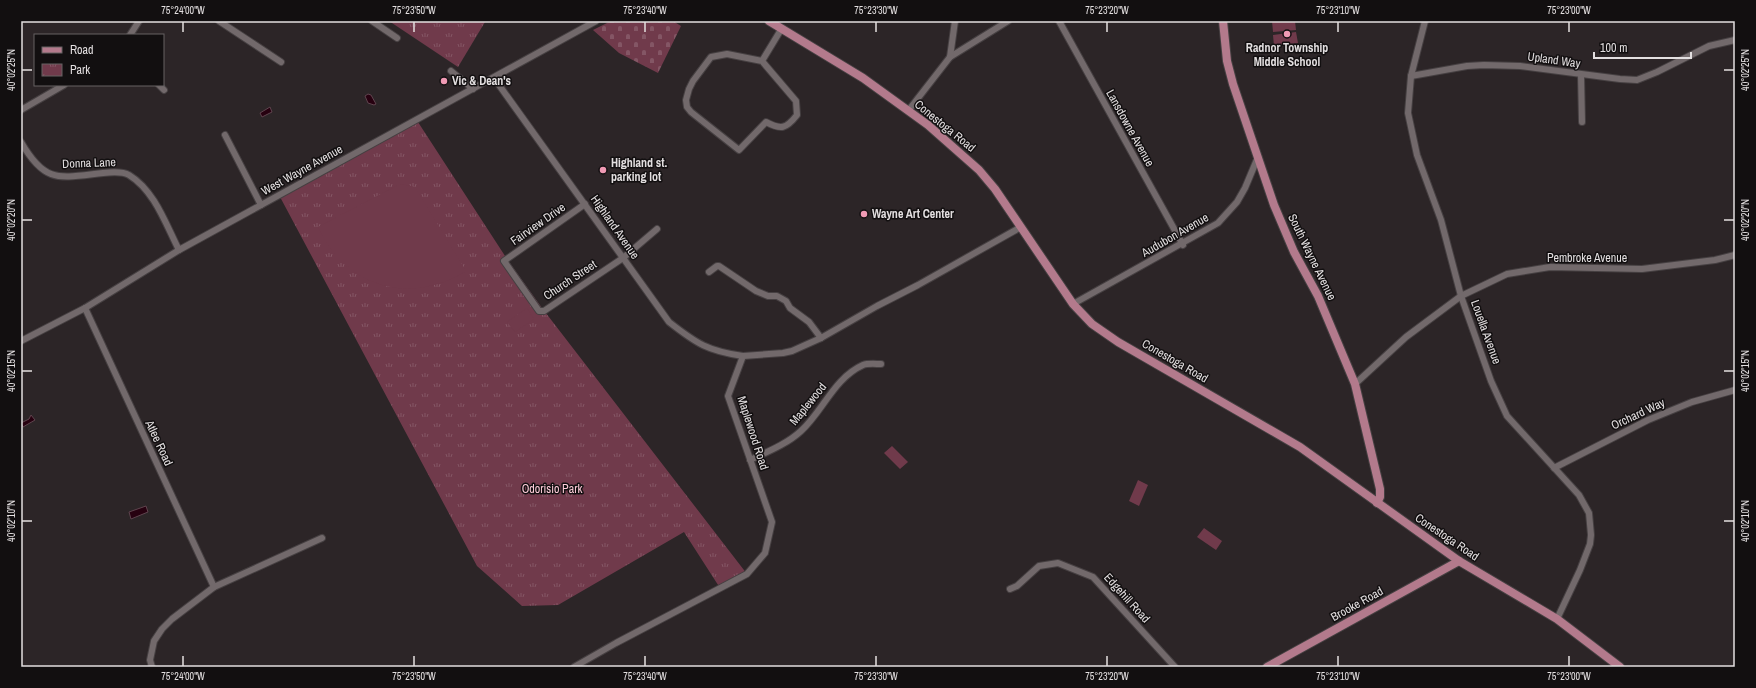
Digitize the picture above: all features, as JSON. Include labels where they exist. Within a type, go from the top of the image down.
[{"type":"main road","name":"Conestoga Road","points":[[768,21],[782,28],[863,78],[928,125],[979,170],[995,189],[1073,304],[1092,324],[1107,336],[1300,447],[1458,561],[1556,619],[1620,667]]},
{"type":"main road","name":"South Wayne Avenue","points":[[1223,21],[1230,73],[1274,205],[1294,252],[1318,296],[1355,384],[1380,489],[1380,497],[1377,503]]},
{"type":"main road","name":"Brooke Road","points":[[1267,667],[1458,561]]},
{"type":"street","points":[[131,34],[139,21]]},
{"type":"street","points":[[219,21],[280,62]]},
{"type":"street","points":[[372,21],[397,38]]},
{"type":"street","name":"West Wayne Avenue","points":[[21,341],[85,308],[180,250],[261,204],[596,21]]},
{"type":"street","points":[[950,57],[955,21]]},
{"type":"street","points":[[908,111],[950,57],[1008,21]]},
{"type":"street","name":"Lansdowne Avenue","points":[[1059,21],[1183,245]]},
{"type":"street","name":"Louella Avenue","points":[[1425,21],[1411,76],[1408,113],[1417,155],[1440,220],[1461,296],[1491,381],[1507,416],[1580,495],[1589,513],[1591,535],[1590,544],[1580,570],[1556,619]]},
{"type":"street","points":[[762,61],[782,28]]},
{"type":"street","name":"Upland Way","points":[[1411,76],[1453,68],[1484,65],[1520,66],[1581,75],[1637,80],[1657,72],[1709,46],[1735,40]]},
{"type":"street","points":[[727,54],[762,61],[796,102],[797,115],[783,127],[778,128],[766,122],[739,150],[691,112],[687,107],[686,100],[693,81],[711,57],[727,54]]},
{"type":"street","points":[[451,71],[473,89]]},
{"type":"street","points":[[1581,75],[1582,122]]},
{"type":"street","name":"Highland Avenue","points":[[494,78],[669,322],[694,342],[720,353],[743,356]]},
{"type":"street","points":[[21,110],[62,86]]},
{"type":"street","points":[[160,86],[164,90]]},
{"type":"street","points":[[225,135],[261,204]]},
{"type":"street","name":"Donna Lane","points":[[21,142],[31,160],[43,171],[58,176],[74,176],[112,171],[128,174],[150,193],[180,250]]},
{"type":"street","name":"Audubon Avenue","points":[[1073,304],[1183,245],[1218,223],[1228,213],[1246,188],[1258,157]]},
{"type":"street","name":"Fairview Drive","points":[[504,261],[585,204]]},
{"type":"street","points":[[743,356],[792,351],[821,338],[1021,227]]},
{"type":"street","name":"Church Street","points":[[504,261],[539,310],[544,311],[623,258],[657,229]]},
{"type":"street","name":"Pembroke Avenue","points":[[1355,384],[1406,337],[1461,296],[1507,274],[1550,267],[1642,269],[1715,260],[1735,255]]},
{"type":"street","points":[[709,272],[719,266],[756,291],[768,296],[778,296],[786,301],[790,308],[809,322],[821,338]]},
{"type":"street","name":"Atlee Road","points":[[85,308],[214,587]]},
{"type":"street","name":"Maplewood Road","points":[[574,667],[616,643],[747,574],[765,553],[772,522],[728,396],[743,356]]},
{"type":"street","name":"Maplewood","points":[[750,460],[789,440],[799,433],[808,425],[839,383],[851,372],[864,364],[881,364]]},
{"type":"street","name":"Orchard Way","points":[[1554,468],[1648,420],[1692,402],[1735,390]]},
{"type":"street","points":[[152,667],[150,660],[154,641],[172,618],[214,587],[322,538]]},
{"type":"street","name":"Edgehill Road","points":[[1010,589],[1017,586],[1040,566],[1058,564],[1093,577],[1175,667]]},
{"type":"green space","points":[[389,21],[482,21],[485,22],[458,67]]},
{"type":"green space","points":[[611,21],[673,21],[681,26],[658,73],[619,53],[593,30]]},
{"type":"green space","points":[[1272,21],[1295,21],[1296,30],[1273,32]]},
{"type":"green space","points":[[1296,32],[1298,43],[1274,46],[1273,35]]},
{"type":"green space","name":"Odorisio Park","points":[[416,119],[507,259],[542,308],[747,574],[720,588],[684,532],[558,605],[522,606],[477,566],[279,195]]},
{"type":"green space","points":[[400,184],[412,186],[416,189],[466,271],[445,282],[423,287],[402,288],[381,285],[362,277],[345,264],[330,248],[318,227]]},
{"type":"green space","points":[[527,308],[534,319],[515,332],[507,322]]},
{"type":"green space","points":[[892,446],[908,462],[900,469],[884,453]]},
{"type":"green space","points":[[1138,480],[1148,485],[1139,506],[1129,501]]},
{"type":"green space","points":[[1204,528],[1222,541],[1216,550],[1197,537]]},
{"type":"shaded area","points":[[368,94],[371,95],[376,104],[374,105],[368,103],[365,96]]},
{"type":"shaded area","points":[[270,107],[272,112],[262,117],[260,113]]},
{"type":"shaded area","points":[[31,415],[35,420],[23,427],[21,423],[29,419]]},
{"type":"shaded area","points":[[146,506],[148,512],[131,519],[129,512]]},
{"type":"place","name":"Radnor Township Middle School","points":[[1287,34]]},
{"type":"place","name":"Vic & Dean's","points":[[444,81]]},
{"type":"place","name":"Highland st. parking lot","points":[[603,170]]},
{"type":"place","name":"Wayne Art Center","points":[[864,214]]}]
